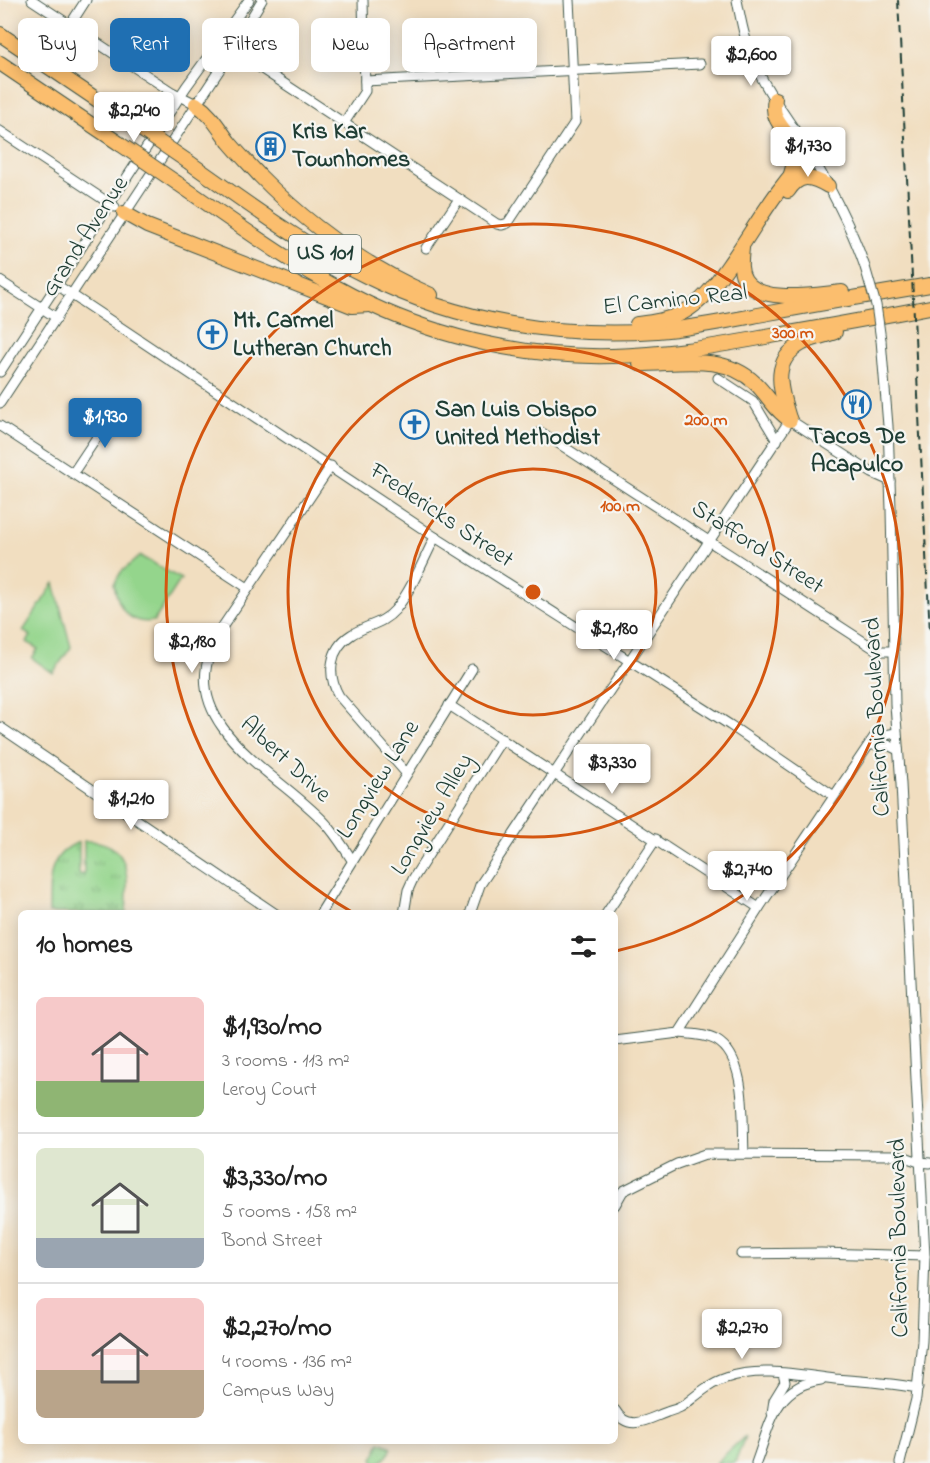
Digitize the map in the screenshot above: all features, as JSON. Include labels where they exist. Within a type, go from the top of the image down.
[{"type":"highway","name":"El Camino Real","points":[[0,34],[298,237],[350,268],[404,293],[475,316],[552,330],[619,333],[678,328],[930,285]]},
{"type":"highway","name":"El Camino Real","points":[[0,63],[316,275],[370,305],[443,332],[486,343],[535,351],[610,356],[670,353],[930,307]]},
{"type":"highway","points":[[775,99],[772,110],[775,118],[795,150],[791,174]]},
{"type":"highway","points":[[196,104],[207,111],[229,142],[261,177],[322,231],[388,274],[456,303],[475,316]]},
{"type":"highway","points":[[619,333],[636,324],[670,317],[692,307],[714,287],[791,174],[811,155]]},
{"type":"highway","points":[[752,232],[764,226],[792,185],[799,179],[811,178],[828,186]]},
{"type":"highway","points":[[124,213],[147,226],[352,306],[370,305]]},
{"type":"highway","points":[[742,248],[740,263],[745,281],[764,293],[782,296],[851,291],[876,294]]},
{"type":"highway","points":[[790,420],[780,384],[786,360],[803,343],[839,330],[849,323]]},
{"type":"highway","points":[[610,356],[622,363],[709,362],[729,367],[748,377],[781,415],[790,420]]},
{"type":"street","points":[[32,0],[59,18]]},
{"type":"street","points":[[74,18],[86,0]]},
{"type":"street","name":"Grand Avenue","points":[[235,18],[249,0]]},
{"type":"street","name":"Grand Avenue","points":[[251,18],[262,0]]},
{"type":"street","points":[[344,123],[365,91],[363,0]]},
{"type":"street","points":[[267,72],[496,224],[502,225],[508,223],[575,122],[569,0]]},
{"type":"street","name":"California Boulevard","points":[[737,0],[754,62],[850,224],[876,305],[881,340],[890,481],[896,733],[925,1256],[923,1331],[918,1388],[900,1463]]},
{"type":"street","points":[[98,44],[180,97],[196,104]]},
{"type":"street","name":"Grand Avenue","points":[[0,372],[202,64]]},
{"type":"street","points":[[365,81],[700,64]]},
{"type":"street","name":"Grand Avenue","points":[[0,403],[217,72]]},
{"type":"street","points":[[0,131],[124,213]]},
{"type":"street","points":[[426,248],[459,199]]},
{"type":"street","points":[[0,281],[57,318]]},
{"type":"street","name":"Fredericks Street","points":[[57,285],[435,537],[752,740],[834,796]]},
{"type":"street","points":[[718,378],[753,401],[777,441]]},
{"type":"street","points":[[73,473],[116,410]]},
{"type":"street","points":[[471,910],[480,885],[790,420],[890,481]]},
{"type":"street","points":[[0,426],[248,588]]},
{"type":"street","name":"Stafford Street","points":[[541,432],[878,651],[893,651]]},
{"type":"street","name":"Albert Drive","points":[[331,466],[219,632],[209,654],[205,677],[208,701],[218,723],[234,742],[328,826],[352,860]]},
{"type":"street","points":[[406,773],[339,696],[331,670],[335,653],[344,640],[384,620],[400,604],[435,537]]},
{"type":"street","name":"Longview Lane","points":[[322,910],[472,669]]},
{"type":"street","points":[[449,705],[759,908]]},
{"type":"street","points":[[0,727],[270,910]]},
{"type":"street","points":[[679,1033],[759,908],[874,737],[896,733]]},
{"type":"street","name":"Longview Alley","points":[[405,910],[408,890],[413,879],[502,739]]},
{"type":"street","points":[[869,745],[888,745],[897,750]]},
{"type":"street","points":[[609,910],[656,839]]},
{"type":"street","points":[[618,1041],[679,1033],[703,1035],[725,1047],[734,1060],[739,1075],[744,1153]]},
{"type":"street","points":[[618,1200],[623,1191],[677,1164],[705,1154],[899,1155],[930,1162]]},
{"type":"street","points":[[618,1185],[623,1191]]},
{"type":"street","points":[[741,1254],[820,1253],[925,1256]]},
{"type":"street","points":[[618,1413],[622,1418],[643,1423],[683,1406],[720,1380],[751,1372],[918,1388]]},
{"type":"street","points":[[756,1463],[772,1415],[774,1400],[785,1382],[783,1374]]},
{"type":"street","points":[[772,1415],[783,1398],[794,1388],[811,1382],[835,1379]]},
{"type":"green space","points":[[140,556],[181,579],[154,621],[137,621],[131,618],[118,600],[114,584],[121,572]]},
{"type":"green space","points":[[54,583],[71,647],[53,673],[32,658],[38,649],[27,642],[31,636],[23,631]]},
{"type":"green space","points":[[84,841],[100,842],[112,847],[119,854],[127,875],[126,910],[49,910],[50,881],[55,862],[68,848],[79,842],[79,874],[84,875]]},
{"type":"green space","points":[[745,1436],[735,1463],[716,1463]]},
{"type":"green space","points":[[379,1444],[392,1447],[382,1461],[376,1463],[373,1459]]},
{"type":"railway","points":[[898,0],[930,633]]},
{"type":"place","name":"Kris Kar Townhomes","points":[[271,146]]},
{"type":"place","name":"Mt. Carmel Lutheran Church","points":[[212,335]]},
{"type":"place","name":"Tacos De Acapulco","points":[[857,404]]},
{"type":"place","name":"San Luis Obispo United Methodist","points":[[414,424]]}]
